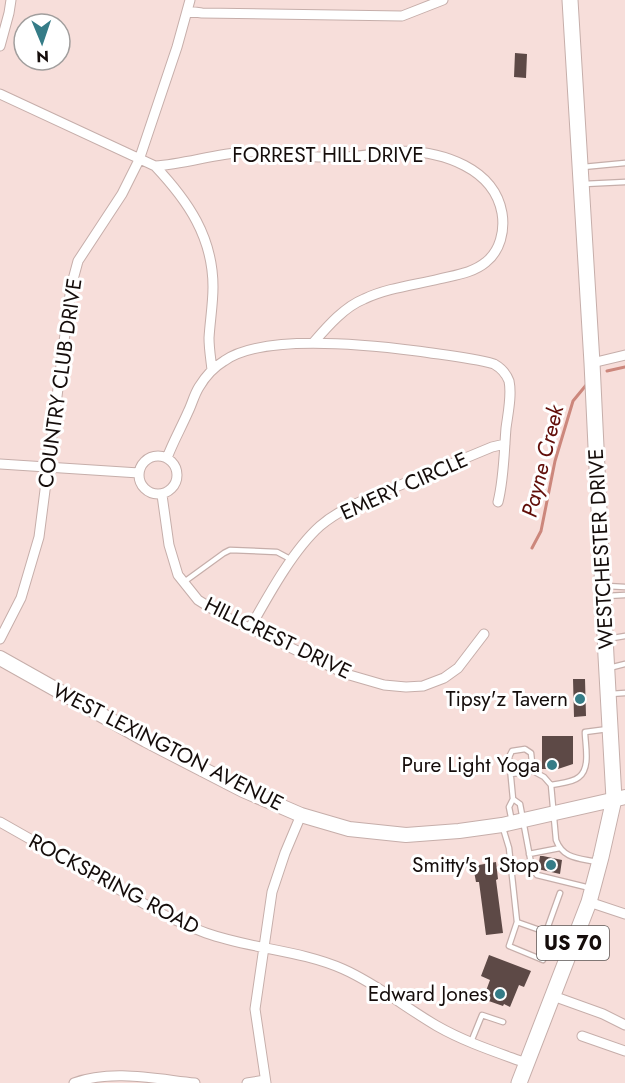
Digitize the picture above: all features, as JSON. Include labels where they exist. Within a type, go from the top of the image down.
[{"type":"main road","name":"WESTCHESTER DRIVE","points":[[519,1083],[591,895],[620,798],[610,729],[606,668],[592,363],[570,0]]},
{"type":"street","points":[[0,46],[11,0]]},
{"type":"street","name":"COUNTRY CLUB DRIVE","points":[[0,639],[21,598],[39,537],[74,274],[78,261],[122,194],[139,160],[190,0]]},
{"type":"street","points":[[187,11],[402,16],[439,0]]},
{"type":"street","name":"FORREST HILL DRIVE","points":[[0,94],[155,166],[244,152],[314,158],[402,151],[446,158],[468,167],[485,179],[498,197],[504,220],[502,234],[493,256],[478,268],[465,273],[382,292],[363,299],[346,310],[313,343]]},
{"type":"street","points":[[155,166],[188,206],[198,222],[208,250],[213,288],[209,340],[212,370]]},
{"type":"street","points":[[167,458],[199,387],[212,370],[224,360],[238,353],[278,345],[313,343],[376,346],[442,354],[494,364],[506,374],[510,386],[503,483],[498,502]]},
{"type":"street","points":[[592,363],[625,355]]},
{"type":"street","name":"EMERY CIRCLE","points":[[250,628],[292,560],[320,526],[340,512],[382,493],[492,447],[505,444]]},
{"type":"street","points":[[161,456],[167,458],[176,468],[177,481],[169,492],[162,495],[150,493],[141,485],[139,473],[141,467],[149,458],[161,456]]},
{"type":"street","points":[[0,464],[139,473]]},
{"type":"street","name":"HILLCREST DRIVE","points":[[162,495],[169,544],[178,575],[198,600],[222,615],[346,674],[384,685],[423,686],[444,678],[458,668],[484,634]]},
{"type":"street","name":"WEST LEXINGTON AVENUE","points":[[0,658],[156,745],[243,790],[301,815],[349,829],[406,835],[459,831],[513,823],[620,798]]},
{"type":"street","points":[[248,1083],[265,1082],[255,1009],[272,892],[301,815]]},
{"type":"street","name":"ROCKSPRING ROAD","points":[[0,822],[164,915],[206,934],[341,968],[361,978],[438,1027],[526,1063]]},
{"type":"street","points":[[591,895],[625,914]]},
{"type":"street","points":[[553,996],[603,1014],[625,1026]]},
{"type":"street","points":[[582,1036],[625,1051]]},
{"type":"street","points":[[74,1083],[84,1079],[107,1076],[126,1076],[145,1081],[195,1083]]},
{"type":"lane","points":[[580,167],[625,163]]},
{"type":"lane","points":[[581,184],[625,182]]},
{"type":"lane","points":[[184,582],[230,550],[277,552],[292,560]]},
{"type":"lane","points":[[603,591],[625,587]]},
{"type":"lane","points":[[603,591],[625,595]]},
{"type":"lane","points":[[605,639],[625,636]]},
{"type":"lane","points":[[606,668],[625,664]]},
{"type":"lane","points":[[608,694],[625,693]]},
{"type":"lane","points":[[551,785],[580,777],[585,769],[586,760],[585,732],[610,729]]},
{"type":"lane","points":[[533,771],[531,753],[525,749],[512,751],[509,757],[513,799],[509,807],[513,823],[529,854],[533,870],[537,875],[591,895]]},
{"type":"lane","points":[[511,774],[533,771],[544,777],[551,785],[556,840],[560,848],[565,853],[578,858],[600,862]]},
{"type":"lane","points":[[513,799],[520,804],[513,823],[509,848],[517,922],[509,946],[543,960]]},
{"type":"lane","points":[[529,854],[560,848]]},
{"type":"lane","points":[[546,932],[560,893]]},
{"type":"lane","points":[[517,922],[573,942]]},
{"type":"lane","points":[[471,1042],[482,1015],[503,1022]]},
{"type":"building","points":[[515,53],[527,54],[526,78],[514,77]]},
{"type":"building","points":[[573,679],[585,679],[586,716],[574,717]]},
{"type":"building","points":[[542,736],[573,736],[573,764],[558,769],[542,769]]},
{"type":"building","points":[[540,856],[562,860],[560,874],[538,869]]},
{"type":"building","points":[[496,862],[503,933],[486,935],[479,882],[476,882],[473,866]]},
{"type":"building","points":[[489,955],[531,971],[524,987],[519,985],[510,1007],[483,999],[490,980],[481,976]]},
{"type":"waterway","name":"Payne Creek","points":[[607,371],[625,367]]},
{"type":"waterway","name":"Payne Creek","points":[[532,548],[541,531],[555,461],[573,401],[587,384]]},
{"type":"place","name":"Tipsy'z Tavern","points":[[580,699]]},
{"type":"place","name":"Pure Light Yoga","points":[[552,765]]},
{"type":"place","name":"Smitty's 1 Stop","points":[[551,865]]},
{"type":"place","name":"Edward Jones","points":[[500,994]]}]
